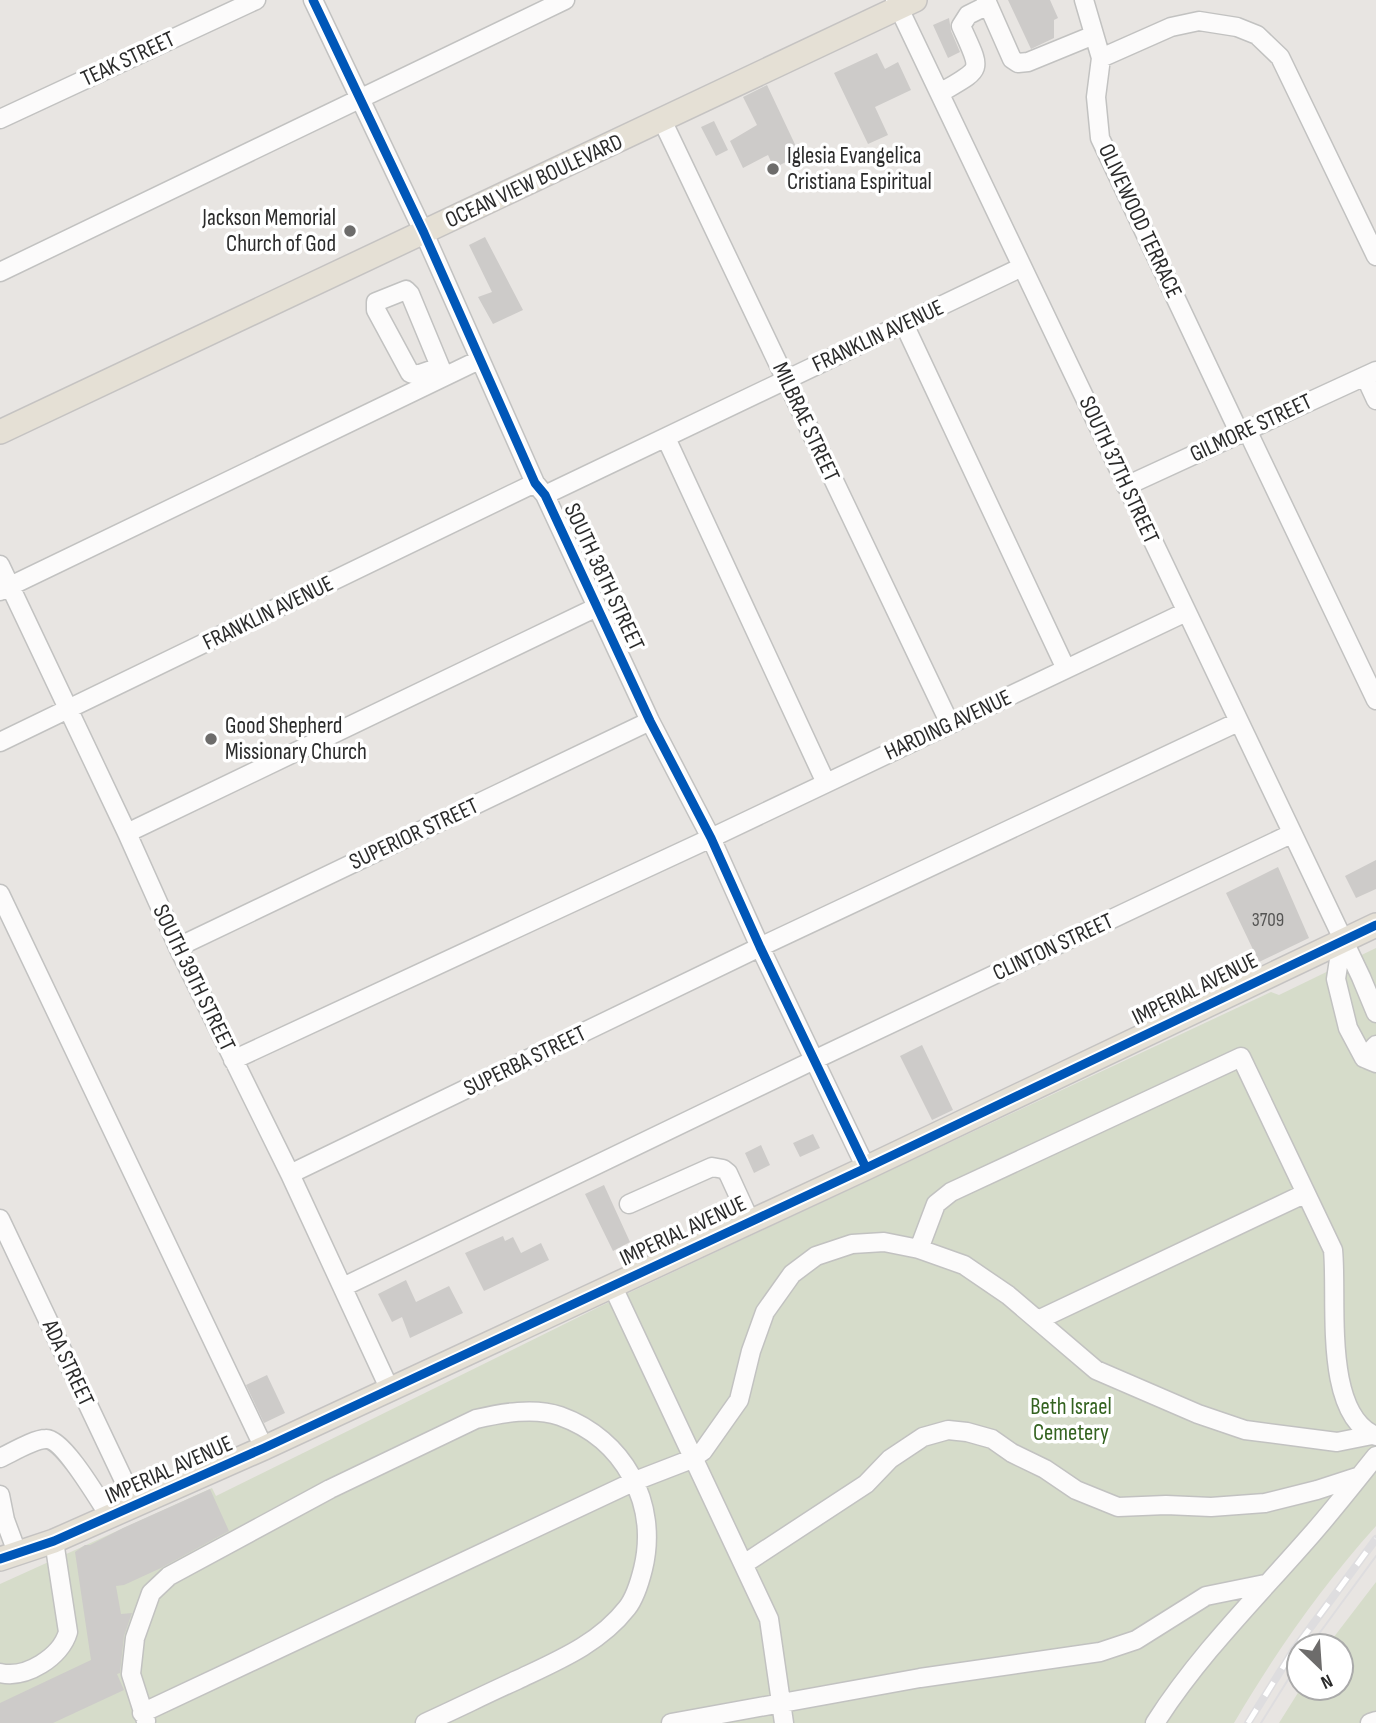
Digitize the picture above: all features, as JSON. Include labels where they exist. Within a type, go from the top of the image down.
[{"type":"main road","name":"OCEAN VIEW BOULEVARD","points":[[0,432],[662,120],[903,3]]},
{"type":"main road","name":"IMPERIAL AVENUE","points":[[9,1557],[136,1506],[390,1390],[866,1168],[1376,925]]},
{"type":"street","name":"TEAK STREET","points":[[0,119],[256,0]]},
{"type":"street","name":"SOUTH 38TH STREET","points":[[313,0],[650,722],[711,838],[866,1168]]},
{"type":"street","points":[[0,272],[565,0]]},
{"type":"street","name":"OLIVEWOOD TERRACE","points":[[1084,0],[1101,58],[1096,97],[1100,138],[1376,700]]},
{"type":"street","name":"SOUTH 37TH STREET","points":[[903,3],[940,93],[1376,1013]]},
{"type":"street","points":[[940,93],[969,76],[976,68],[977,61],[961,26],[968,15],[987,3],[1012,59],[1018,63],[1028,62],[1094,35]]},
{"type":"street","points":[[1101,58],[1171,27],[1199,21],[1237,27],[1257,35],[1280,58],[1376,256]]},
{"type":"street","name":"MILBRAE STREET","points":[[662,120],[950,724]]},
{"type":"street","name":"FRANKLIN AVENUE","points":[[0,743],[540,489],[666,438],[1022,267]]},
{"type":"street","points":[[406,290],[410,294],[442,372],[417,375],[410,373],[376,310],[376,302],[406,290]]},
{"type":"street","points":[[904,324],[1066,669]]},
{"type":"street","points":[[5,588],[442,372],[479,360]]},
{"type":"street","points":[[1371,373],[1376,400]]},
{"type":"street","name":"GILMORE STREET","points":[[1126,486],[1371,373]]},
{"type":"street","points":[[666,438],[826,783]]},
{"type":"street","name":"SOUTH 39TH STREET","points":[[0,565],[5,588],[69,710],[178,947],[290,1174],[390,1390]]},
{"type":"street","points":[[127,833],[597,607]]},
{"type":"street","name":"HARDING AVENUE","points":[[233,1060],[711,838],[1186,612]]},
{"type":"street","name":"SUPERIOR STREET","points":[[178,947],[650,722]]},
{"type":"street","name":"SUPERBA STREET","points":[[290,1174],[760,947],[1238,722]]},
{"type":"street","name":"CLINTON STREET","points":[[342,1287],[1292,834]]},
{"type":"street","points":[[0,894],[264,1448]]},
{"type":"street","points":[[1342,940],[1336,979],[1348,1028],[1372,1055]]},
{"type":"street","points":[[919,1249],[936,1204],[951,1192],[1241,1057],[1333,1250],[1337,1364],[1343,1398],[1354,1420],[1374,1435]]},
{"type":"street","points":[[629,1204],[712,1167],[728,1173],[750,1221]]},
{"type":"street","points":[[1038,1321],[1304,1194]]},
{"type":"street","name":"ADA STREET","points":[[0,1219],[136,1506]]},
{"type":"street","points":[[425,1723],[588,1644],[629,1606],[640,1580],[647,1551],[643,1498],[635,1481],[611,1448],[598,1436],[558,1415],[536,1412],[495,1414],[453,1429],[330,1489],[169,1576],[152,1593],[135,1638],[131,1674],[144,1718],[635,1481],[692,1459],[703,1451],[739,1400],[751,1351],[765,1312],[792,1274],[816,1256],[852,1244],[884,1242],[919,1249],[964,1265],[1008,1295],[1096,1370],[1198,1415],[1245,1430],[1336,1442],[1374,1435]]},
{"type":"street","points":[[612,1285],[769,1619],[784,1723]]},
{"type":"street","points":[[744,1564],[866,1484],[890,1459],[912,1444],[923,1437],[948,1430],[992,1439],[1076,1490],[1118,1507],[1211,1507],[1265,1503],[1360,1476]]},
{"type":"street","points":[[0,1458],[39,1440],[54,1441],[64,1451],[110,1517]]},
{"type":"street","points":[[1155,1723],[1180,1684],[1265,1584],[1312,1534],[1376,1456]]},
{"type":"street","points":[[0,1495],[9,1557]]},
{"type":"street","points":[[0,1673],[18,1674],[52,1658],[64,1645],[68,1632],[54,1541]]},
{"type":"street","points":[[671,1723],[920,1678],[1100,1652],[1136,1640],[1206,1595],[1265,1584]]},
{"type":"street","points":[[1370,1723],[1376,1721]]},
{"type":"green space","name":"Beth Israel Cemetery","points":[[1376,948],[1376,1526],[1337,1572],[1293,1632],[1285,1632],[1285,1643],[1234,1723],[0,1723],[0,1584],[212,1488],[216,1496],[603,1305],[1271,992],[1279,995]]},
{"type":"green space","points":[[1376,1582],[1376,1723],[1279,1723],[1292,1702],[1355,1702],[1355,1632],[1338,1632]]},
{"type":"building","points":[[1008,0],[1050,0],[1058,18],[1054,20],[1054,38],[1031,49]]},
{"type":"building","points":[[949,18],[960,52],[948,58],[933,25]]},
{"type":"building","points":[[877,53],[885,69],[898,62],[911,90],[875,107],[888,135],[868,144],[834,73]]},
{"type":"building","points":[[767,85],[800,155],[774,168],[768,155],[743,168],[730,141],[757,125],[743,97]]},
{"type":"building","points":[[714,121],[728,150],[716,156],[701,127]]},
{"type":"building","points":[[485,237],[523,310],[493,324],[478,297],[492,292],[469,245]]},
{"type":"building","points":[[1376,860],[1376,889],[1356,898],[1345,876]]},
{"type":"building","points":[[1278,867],[1309,938],[1259,962],[1226,893]]},
{"type":"building","points":[[922,1045],[953,1110],[932,1120],[900,1056]]},
{"type":"building","points":[[813,1134],[820,1148],[800,1157],[793,1143]]},
{"type":"building","points":[[761,1145],[770,1165],[754,1173],[745,1153]]},
{"type":"building","points":[[604,1185],[630,1242],[613,1251],[585,1194]]},
{"type":"building","points":[[503,1236],[505,1241],[513,1237],[521,1253],[541,1243],[549,1260],[484,1291],[465,1253]]},
{"type":"building","points":[[406,1280],[416,1302],[449,1286],[463,1313],[410,1338],[402,1317],[392,1322],[378,1294]]},
{"type":"building","points":[[267,1375],[285,1413],[264,1423],[246,1385]]},
{"type":"building","points":[[210,1489],[229,1531],[161,1568],[116,1586],[121,1614],[132,1613],[124,1636],[120,1673],[117,1674],[124,1690],[53,1723],[0,1723],[0,1703],[91,1660],[75,1552],[85,1545]]},
{"type":"tram line","points":[[1320,1632],[1376,1556]]},
{"type":"tram line","points":[[1261,1723],[1285,1684]]},
{"type":"railway","points":[[1248,1723],[1293,1651],[1376,1539]]},
{"type":"cycle path","points":[[313,0],[424,233],[535,483],[545,495],[650,721],[711,838],[866,1168]]},
{"type":"cycle path","points":[[0,1559],[54,1541],[264,1448],[866,1168],[1376,925]]},
{"type":"place","name":"Iglesia Evangelica Cristiana Espiritual","points":[[773,169]]},
{"type":"place","name":"Jackson Memorial Church of God","points":[[350,231]]},
{"type":"place","name":"Good Shepherd Missionary Church","points":[[211,739]]}]
